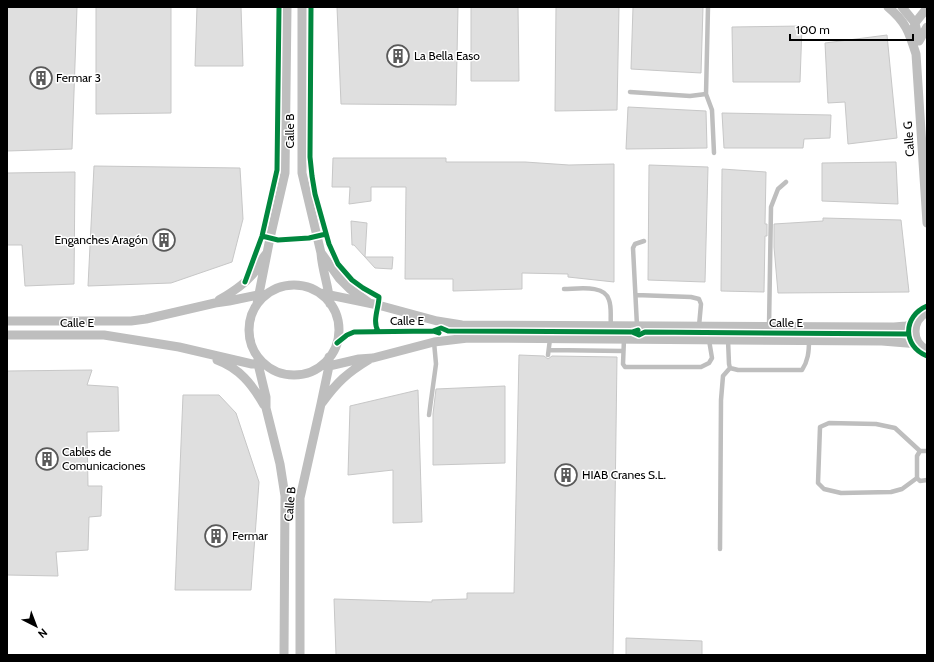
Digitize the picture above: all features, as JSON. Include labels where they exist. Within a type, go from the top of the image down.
[{"type":"street","name":"Calle B","points":[[257,304],[285,173],[287,7]]},
{"type":"street","name":"Calle B","points":[[302,7],[302,172],[330,299]]},
{"type":"street","points":[[888,7],[903,21],[916,41]]},
{"type":"street","points":[[902,7],[915,24],[916,41]]},
{"type":"street","points":[[915,24],[927,8]]},
{"type":"street","name":"Calle G","points":[[927,27],[916,41],[927,223]]},
{"type":"street","name":"Calle E","points":[[215,303],[233,292],[245,282],[256,270],[267,252]]},
{"type":"street","name":"Calle B","points":[[321,253],[339,278],[350,289],[369,303]]},
{"type":"street","points":[[298,285],[313,290],[330,299],[336,316],[338,329],[337,342],[327,363],[308,372],[293,375],[278,372],[260,362],[251,345],[249,331],[251,317],[257,304],[268,293],[282,287],[298,285]]},
{"type":"street","name":"Calle E","points":[[7,321],[131,321],[152,318],[215,303],[268,293]]},
{"type":"street","name":"Calle E","points":[[330,299],[369,303],[437,321],[455,324],[894,327],[916,323]]},
{"type":"street","points":[[926,310],[916,323],[915,336],[919,344],[927,350]]},
{"type":"street","name":"Calle E","points":[[7,335],[104,335],[260,362]]},
{"type":"street","name":"Calle E","points":[[327,363],[359,358],[372,358],[434,342],[468,338],[809,340],[882,341],[919,344]]},
{"type":"street","name":"Calle B","points":[[207,354],[241,374],[252,385],[266,408]]},
{"type":"street","name":"Calle E","points":[[321,404],[344,376],[372,358]]},
{"type":"street","name":"Calle B","points":[[260,362],[266,397],[266,408],[280,464],[285,496],[284,655]]},
{"type":"street","name":"Calle B","points":[[300,655],[300,498],[321,404],[327,363]]},
{"type":"lane","points":[[708,7],[706,94],[712,110],[714,153]]},
{"type":"lane","points":[[630,92],[690,96],[706,94]]},
{"type":"lane","points":[[769,327],[770,207],[778,189],[786,182]]},
{"type":"lane","points":[[637,326],[633,248],[635,244],[644,241]]},
{"type":"lane","points":[[564,289],[596,289],[605,292],[609,299],[611,326]]},
{"type":"lane","points":[[636,295],[691,297],[699,299],[701,304],[699,326]]},
{"type":"lane","points":[[550,339],[549,353],[623,351]]},
{"type":"lane","points":[[624,339],[623,364],[625,367],[701,367],[712,358],[709,340]]},
{"type":"lane","points":[[728,340],[730,368]]},
{"type":"lane","points":[[730,368],[738,370],[802,370],[807,364],[809,340]]},
{"type":"lane","points":[[429,415],[436,364],[434,342]]},
{"type":"lane","points":[[720,549],[721,400],[723,376],[730,368]]},
{"type":"lane","points":[[917,478],[902,489],[890,492],[841,493],[824,489],[818,483],[820,427],[830,423],[876,424],[895,428],[920,451],[927,451]]},
{"type":"lane","points":[[917,478],[917,456],[920,451]]},
{"type":"lane","points":[[917,478],[920,480],[927,480]]},
{"type":"building","name":"Fermar 3","points":[[7,7],[77,7],[72,149],[7,151]]},
{"type":"building","points":[[96,7],[171,7],[171,113],[96,114]]},
{"type":"building","points":[[197,7],[241,7],[243,66],[195,66]]},
{"type":"building","name":"La Bella Easo","points":[[337,7],[458,7],[456,105],[341,104]]},
{"type":"building","points":[[471,7],[518,7],[519,81],[471,81]]},
{"type":"building","points":[[556,7],[619,7],[617,110],[555,111]]},
{"type":"building","points":[[633,7],[703,7],[701,73],[631,69]]},
{"type":"building","points":[[802,26],[800,82],[733,82],[732,27]]},
{"type":"building","points":[[887,35],[897,138],[848,144],[845,102],[828,103],[825,43]]},
{"type":"building","points":[[628,107],[706,111],[707,148],[626,149]]},
{"type":"building","points":[[722,113],[831,115],[830,138],[804,139],[803,148],[724,148]]},
{"type":"building","points":[[333,158],[446,158],[446,162],[525,162],[569,165],[614,164],[614,282],[568,277],[568,274],[522,273],[522,289],[453,291],[453,279],[405,279],[406,187],[371,187],[371,201],[349,204],[350,187],[332,187]]},
{"type":"building","points":[[896,162],[898,204],[822,201],[822,163]]},
{"type":"building","points":[[649,165],[708,167],[705,282],[648,280]]},
{"type":"building","name":"Enganches Aragón","points":[[94,166],[240,168],[243,219],[232,262],[171,283],[88,286]]},
{"type":"building","points":[[722,169],[766,172],[765,224],[767,224],[767,236],[765,236],[764,292],[721,291]]},
{"type":"building","points":[[75,172],[74,284],[25,286],[22,245],[7,245],[7,173]]},
{"type":"building","points":[[823,218],[901,220],[909,292],[778,293],[774,247],[774,224],[823,221]]},
{"type":"building","points":[[351,221],[367,223],[365,257],[393,257],[392,269],[375,268],[354,245],[352,245]]},
{"type":"building","name":"HIAB Cranes S.L.","points":[[519,355],[544,356],[548,359],[552,356],[617,357],[613,655],[336,655],[334,599],[432,602],[432,600],[467,599],[467,593],[514,593]]},
{"type":"building","name":"Cables de Comunicaciones","points":[[92,370],[87,385],[118,387],[119,431],[87,432],[88,486],[102,486],[101,516],[89,517],[88,550],[56,552],[58,576],[7,575],[7,371]]},
{"type":"building","points":[[505,386],[505,463],[433,465],[433,414],[436,389]]},
{"type":"building","points":[[418,390],[422,522],[393,523],[393,470],[348,475],[350,406]]},
{"type":"building","name":"Fermar","points":[[183,395],[219,395],[236,413],[259,482],[251,590],[175,590]]},
{"type":"building","points":[[626,638],[702,641],[702,655],[626,655]]},
{"type":"cycle path","points":[[245,282],[262,236],[277,170],[279,7]]},
{"type":"cycle path","points":[[311,7],[310,157],[315,194],[329,244],[338,264],[352,280],[379,297],[376,318],[376,327],[378,331]]},
{"type":"cycle path","points":[[262,236],[278,240],[309,238],[326,234]]},
{"type":"cycle path","points":[[927,306],[913,317],[909,331],[913,345],[927,356]]},
{"type":"cycle path","points":[[433,331],[441,328],[448,331],[632,332],[638,330]]},
{"type":"cycle path","points":[[337,343],[347,335],[354,332],[433,331],[439,333]]},
{"type":"cycle path","points":[[632,332],[639,335],[645,332],[909,334]]},
{"type":"place","name":"La Bella Easo","points":[[398,56]]},
{"type":"place","name":"Fermar 3","points":[[41,78]]},
{"type":"place","name":"Enganches Aragón","points":[[164,240]]},
{"type":"place","name":"Cables de Comunicaciones","points":[[47,459]]},
{"type":"place","name":"HIAB Cranes S.L.","points":[[566,475]]},
{"type":"place","name":"Fermar","points":[[216,536]]}]
